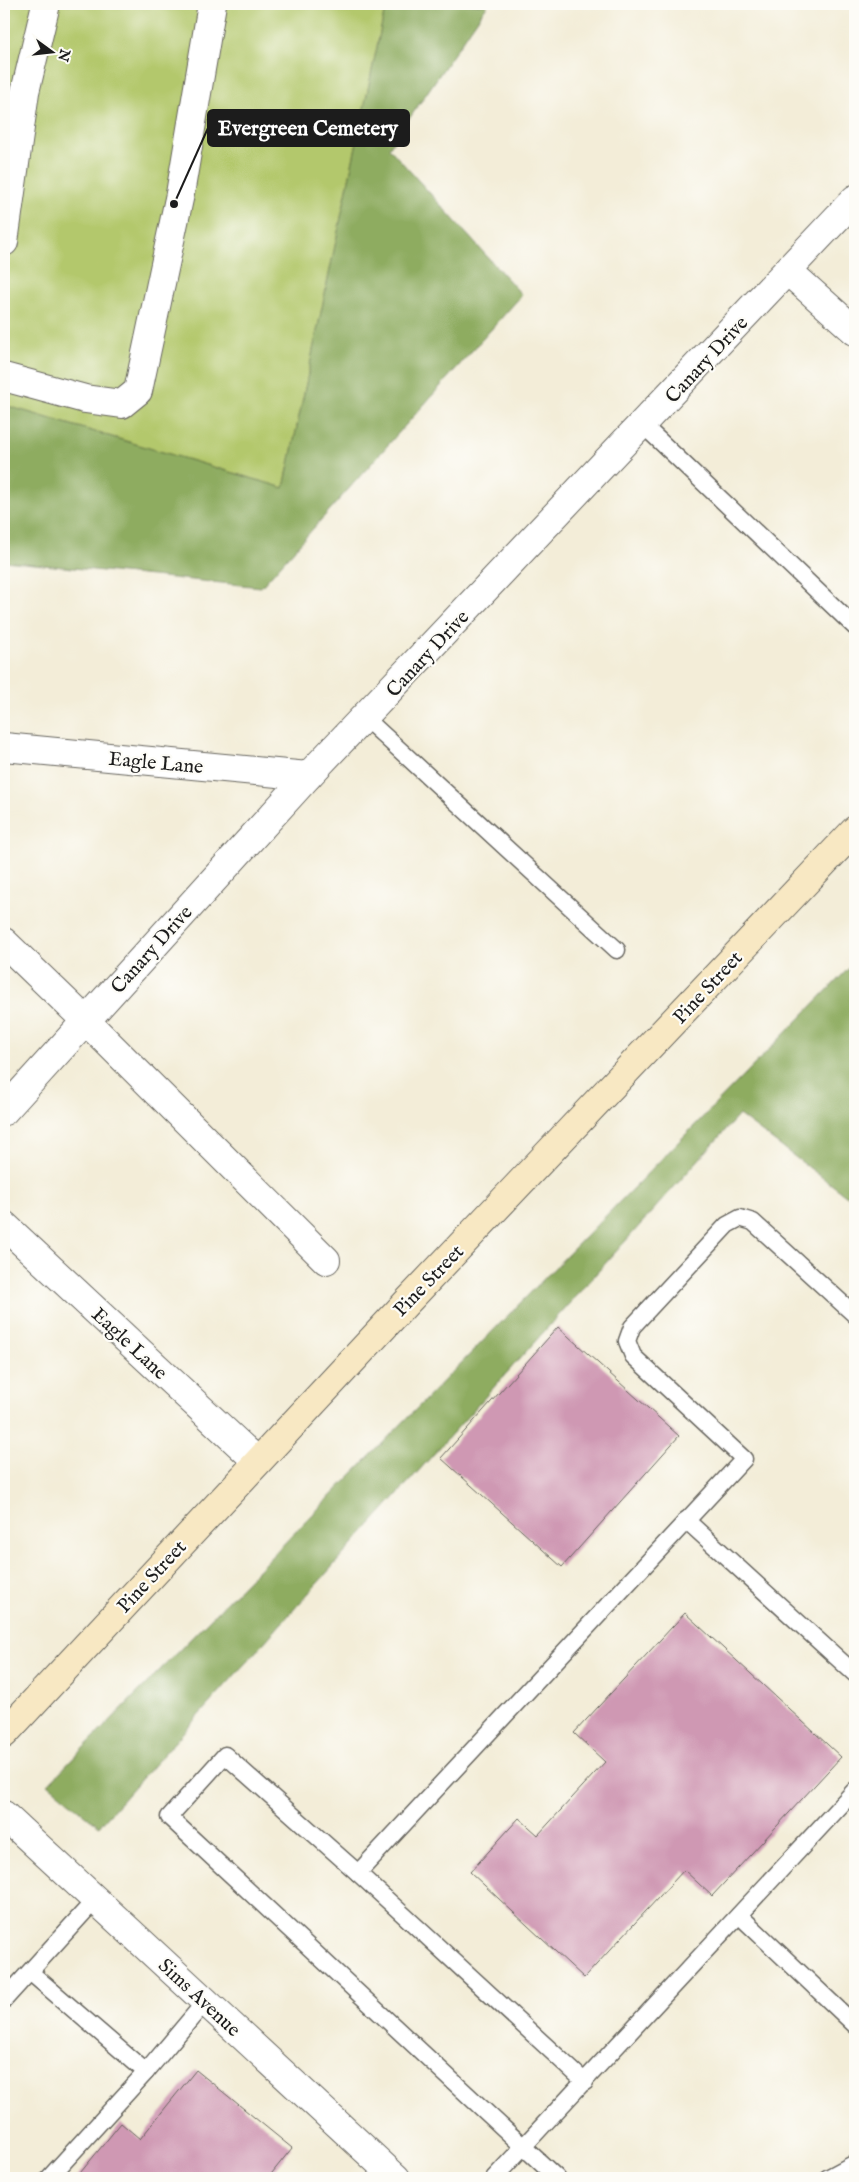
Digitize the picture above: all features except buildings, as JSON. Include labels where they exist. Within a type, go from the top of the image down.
[{"type":"street","points":[[4,242],[25,92],[46,4]]},
{"type":"street","points":[[4,377],[85,399],[122,404],[138,391],[180,194],[212,4]]},
{"type":"street","name":"Canary Drive","points":[[4,1111],[308,776],[643,425],[855,199]]},
{"type":"street","points":[[788,271],[855,330]]},
{"type":"street","name":"Eagle Lane","points":[[4,747],[308,776]]},
{"type":"street","name":"Pine Street","points":[[4,1734],[257,1461],[855,830]]},
{"type":"street","points":[[4,942],[326,1260]]},
{"type":"street","name":"Eagle Lane","points":[[4,1225],[257,1461]]},
{"type":"street","name":"Sims Avenue","points":[[4,1815],[391,2177]]},
{"type":"lane","points":[[643,425],[855,627]]},
{"type":"lane","points":[[365,718],[617,950]]},
{"type":"lane","points":[[358,1873],[744,1459],[633,1356],[627,1341],[632,1327],[727,1225],[740,1218],[753,1222],[855,1315]]},
{"type":"lane","points":[[686,1520],[855,1674]]},
{"type":"lane","points":[[557,2178],[169,1817],[225,1755],[358,1873],[585,2082]]},
{"type":"lane","points":[[494,2178],[855,1790]]},
{"type":"lane","points":[[4,2000],[95,1900]]},
{"type":"lane","points":[[739,1915],[855,2025]]},
{"type":"lane","points":[[30,1972],[146,2072]]},
{"type":"lane","points":[[49,2178],[146,2072],[205,2002]]},
{"type":"lane","points":[[827,2178],[855,2163]]},
{"type":"green space","points":[[4,4],[386,4],[284,488],[4,405]]},
{"type":"green space","points":[[386,4],[488,4],[389,148],[522,295],[261,587],[4,561],[4,405],[284,488]]},
{"type":"green space","points":[[855,962],[855,1202],[739,1115],[99,1826],[48,1784]]},
{"type":"place","name":"Evergreen Cemetery","points":[[174,204]]}]
